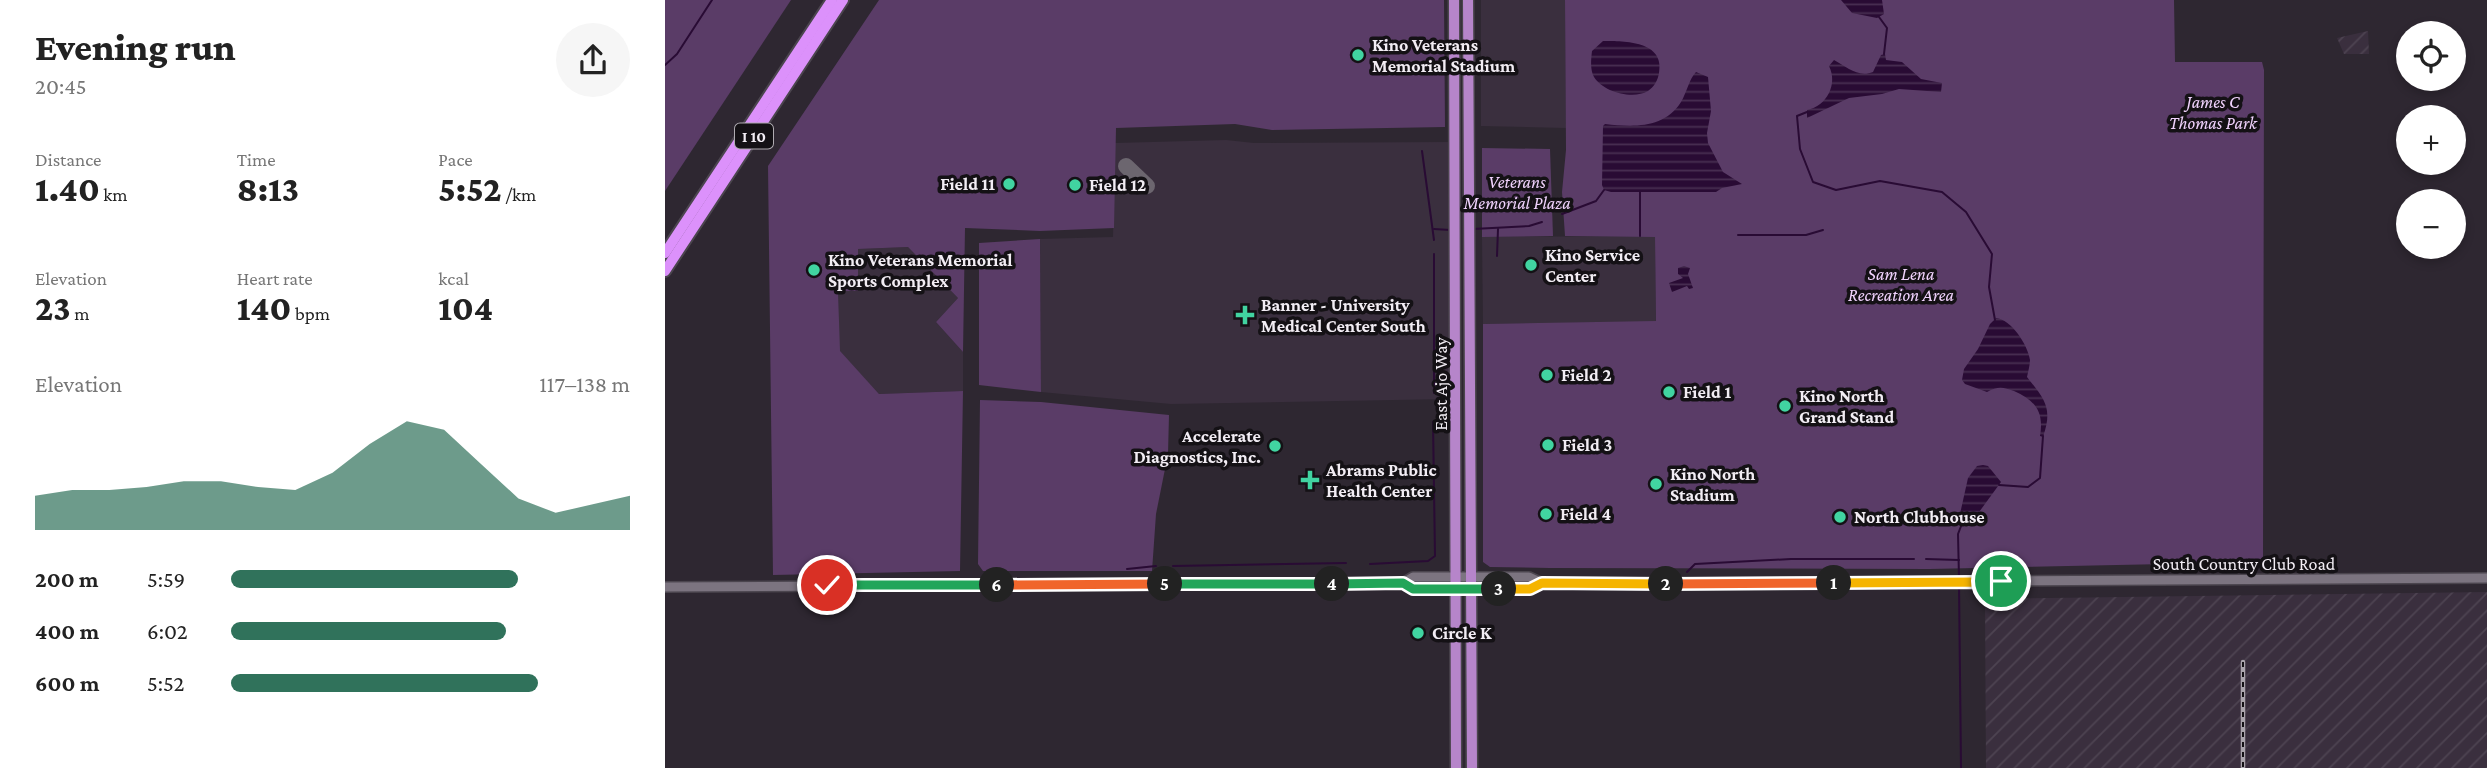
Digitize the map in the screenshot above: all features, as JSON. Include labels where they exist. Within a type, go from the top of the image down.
[{"type":"highway","name":"I 10","points":[[665,253],[832,0]]},
{"type":"highway","name":"I 10","points":[[665,271],[843,0]]},
{"type":"main road","name":"East Ajo Way","points":[[1454,0],[1456,768]]},
{"type":"main road","name":"East Ajo Way","points":[[1468,0],[1472,768]]},
{"type":"main road","points":[[1457,736],[1472,736]]},
{"type":"street","name":"South Country Club Road","points":[[665,587],[1403,583],[1413,578],[1457,577],[1529,577],[1542,583],[1697,584],[1977,582],[1985,578],[2001,581],[2487,578]]},
{"type":"street","name":"South Country Club Road","points":[[1403,583],[1413,589],[1530,589],[1542,583]]},
{"type":"shaded area","points":[[1481,0],[1565,0],[1566,128],[1481,126]]},
{"type":"shaded area","points":[[1841,0],[1882,0],[1884,14],[1877,18],[1852,13]]},
{"type":"shaded area","points":[[2368,31],[2369,54],[2344,54],[2337,38]]},
{"type":"shaded area","points":[[1603,41],[1641,45],[1656,54],[1659,73],[1657,81],[1648,91],[1635,95],[1619,93],[1598,82],[1592,71],[1592,51]]},
{"type":"shaded area","points":[[1885,54],[1886,60],[1902,62],[1921,79],[1942,83],[1941,92],[1899,89],[1849,98],[1807,118],[1807,110],[1820,104],[1829,93],[1832,80],[1829,66],[1834,60],[1862,74],[1873,72],[1881,55]]},
{"type":"shaded area","points":[[1696,72],[1708,77],[1711,111],[1708,143],[1723,172],[1742,184],[1716,192],[1604,190],[1603,126],[1647,124],[1666,117],[1681,102]]},
{"type":"shaded area","name":"Banner - University Medical Center South","points":[[1226,140],[1254,143],[1449,142],[1449,399],[1171,404],[1041,392],[1040,239],[1113,237],[1115,143]]},
{"type":"shaded area","points":[[1655,236],[1656,322],[1483,324],[1482,237]]},
{"type":"shaded area","points":[[908,247],[958,298],[936,322],[963,352],[963,391],[879,394],[839,351],[838,291],[858,291],[858,249]]},
{"type":"shaded area","points":[[1678,268],[1690,268],[1688,274],[1693,288],[1689,289],[1687,286],[1672,292],[1669,283],[1683,278],[1678,274]]},
{"type":"shaded area","points":[[1996,318],[2002,319],[2013,328],[2026,347],[2030,360],[2027,377],[2043,398],[2047,411],[2043,437],[2040,436],[2041,420],[2037,408],[2028,399],[2004,388],[1987,392],[1965,384],[1962,380],[1964,369]]},
{"type":"shaded area","points":[[1977,466],[1988,466],[2001,482],[1974,519],[1966,523],[1960,514],[1968,478]]},
{"type":"shaded area","points":[[2487,592],[2487,768],[1986,768],[1985,599]]},
{"type":"green space","points":[[665,0],[791,0],[665,191]]},
{"type":"green space","name":"Kino Veterans Memorial Sports Complex","points":[[879,0],[1444,0],[1445,127],[1272,130],[1235,124],[1116,128],[1114,228],[1040,231],[965,228],[963,352],[936,322],[958,298],[908,247],[858,249],[858,291],[838,291],[840,351],[879,394],[963,391],[960,571],[773,575],[768,166]]},
{"type":"green space","points":[[1565,0],[2174,0],[2175,62],[2262,62],[2263,562],[1929,569],[1550,568],[1490,567],[1483,562],[1483,324],[1656,321],[1655,237],[1565,236],[1562,192],[1566,150]]},
{"type":"green space","name":"Veterans Memorial Plaza","points":[[1482,148],[1550,149],[1553,236],[1482,237]]},
{"type":"green space","name":"Kino Veterans Memorial Sports Complex","points":[[1040,239],[1041,392],[979,385],[979,243]]},
{"type":"green space","points":[[980,400],[1041,402],[1169,415],[1168,454],[1156,514],[1152,571],[983,571],[978,564]]},
{"type":"waterway","points":[[665,65],[677,54],[712,0]]},
{"type":"waterway","points":[[1879,17],[1887,28],[1884,54]]},
{"type":"waterway","points":[[1807,112],[1797,116],[1800,149],[1813,182],[1836,190],[1880,181],[1942,192],[1966,212],[1992,254],[1989,287],[1995,320]]},
{"type":"waterway","points":[[1422,151],[1434,240]]},
{"type":"waterway","points":[[1562,214],[1596,201],[1604,190]]},
{"type":"waterway","points":[[1640,192],[1640,236]]},
{"type":"waterway","points":[[1473,229],[1529,226],[1542,222]]},
{"type":"waterway","points":[[1434,229],[1450,230]]},
{"type":"waterway","points":[[1497,256],[1498,229]]},
{"type":"waterway","points":[[1738,235],[1806,235],[1823,230]]},
{"type":"waterway","points":[[1434,254],[1434,393]]},
{"type":"waterway","points":[[1370,564],[1428,561],[1435,556],[1433,422]]},
{"type":"waterway","points":[[1999,485],[2028,487],[2040,478],[2043,436]]},
{"type":"waterway","points":[[1959,578],[1958,534],[1963,521]]},
{"type":"waterway","points":[[1687,572],[1695,564],[1791,559],[1914,559]]},
{"type":"waterway","points":[[1926,559],[1959,560]]},
{"type":"waterway","points":[[1173,566],[1346,563]]},
{"type":"waterway","points":[[1127,569],[1156,566]]},
{"type":"waterway","points":[[1959,584],[1961,768]]},
{"type":"taxiway","points":[[1126,166],[1147,186]]},
{"type":"railway","points":[[2243,662],[2243,768]]},
{"type":"place","name":"Kino Veterans Memorial Stadium","points":[[1358,55]]},
{"type":"place","name":"Field 11","points":[[1009,184]]},
{"type":"place","name":"Field 12","points":[[1075,185]]},
{"type":"place","name":"Kino Service Center","points":[[1531,265]]},
{"type":"place","name":"Kino Veterans Memorial Sports Complex","points":[[814,270]]},
{"type":"place","name":"Banner - University Medical Center South","points":[[1245,315]]},
{"type":"place","name":"Field 2","points":[[1547,375]]},
{"type":"place","name":"Field 1","points":[[1669,392]]},
{"type":"place","name":"Kino North Grand Stand","points":[[1785,406]]},
{"type":"place","name":"Field 3","points":[[1548,445]]},
{"type":"place","name":"Accelerate Diagnostics, Inc.","points":[[1275,446]]},
{"type":"place","name":"Abrams Public Health Center","points":[[1310,480]]},
{"type":"place","name":"Kino North Stadium","points":[[1656,484]]},
{"type":"place","name":"Field 4","points":[[1546,514]]},
{"type":"place","name":"North Clubhouse","points":[[1840,517]]},
{"type":"place","name":"Circle K","points":[[1418,633]]},
{"type":"route","points":[[827,585],[1403,583],[1413,589],[1530,589],[1542,583],[1992,584],[2001,581]]},
{"type":"park label","name":"James C Thomas Park","points":[[2213,112]]},
{"type":"park label","name":"Sam Lena Recreation Area","points":[[1901,284]]}]
